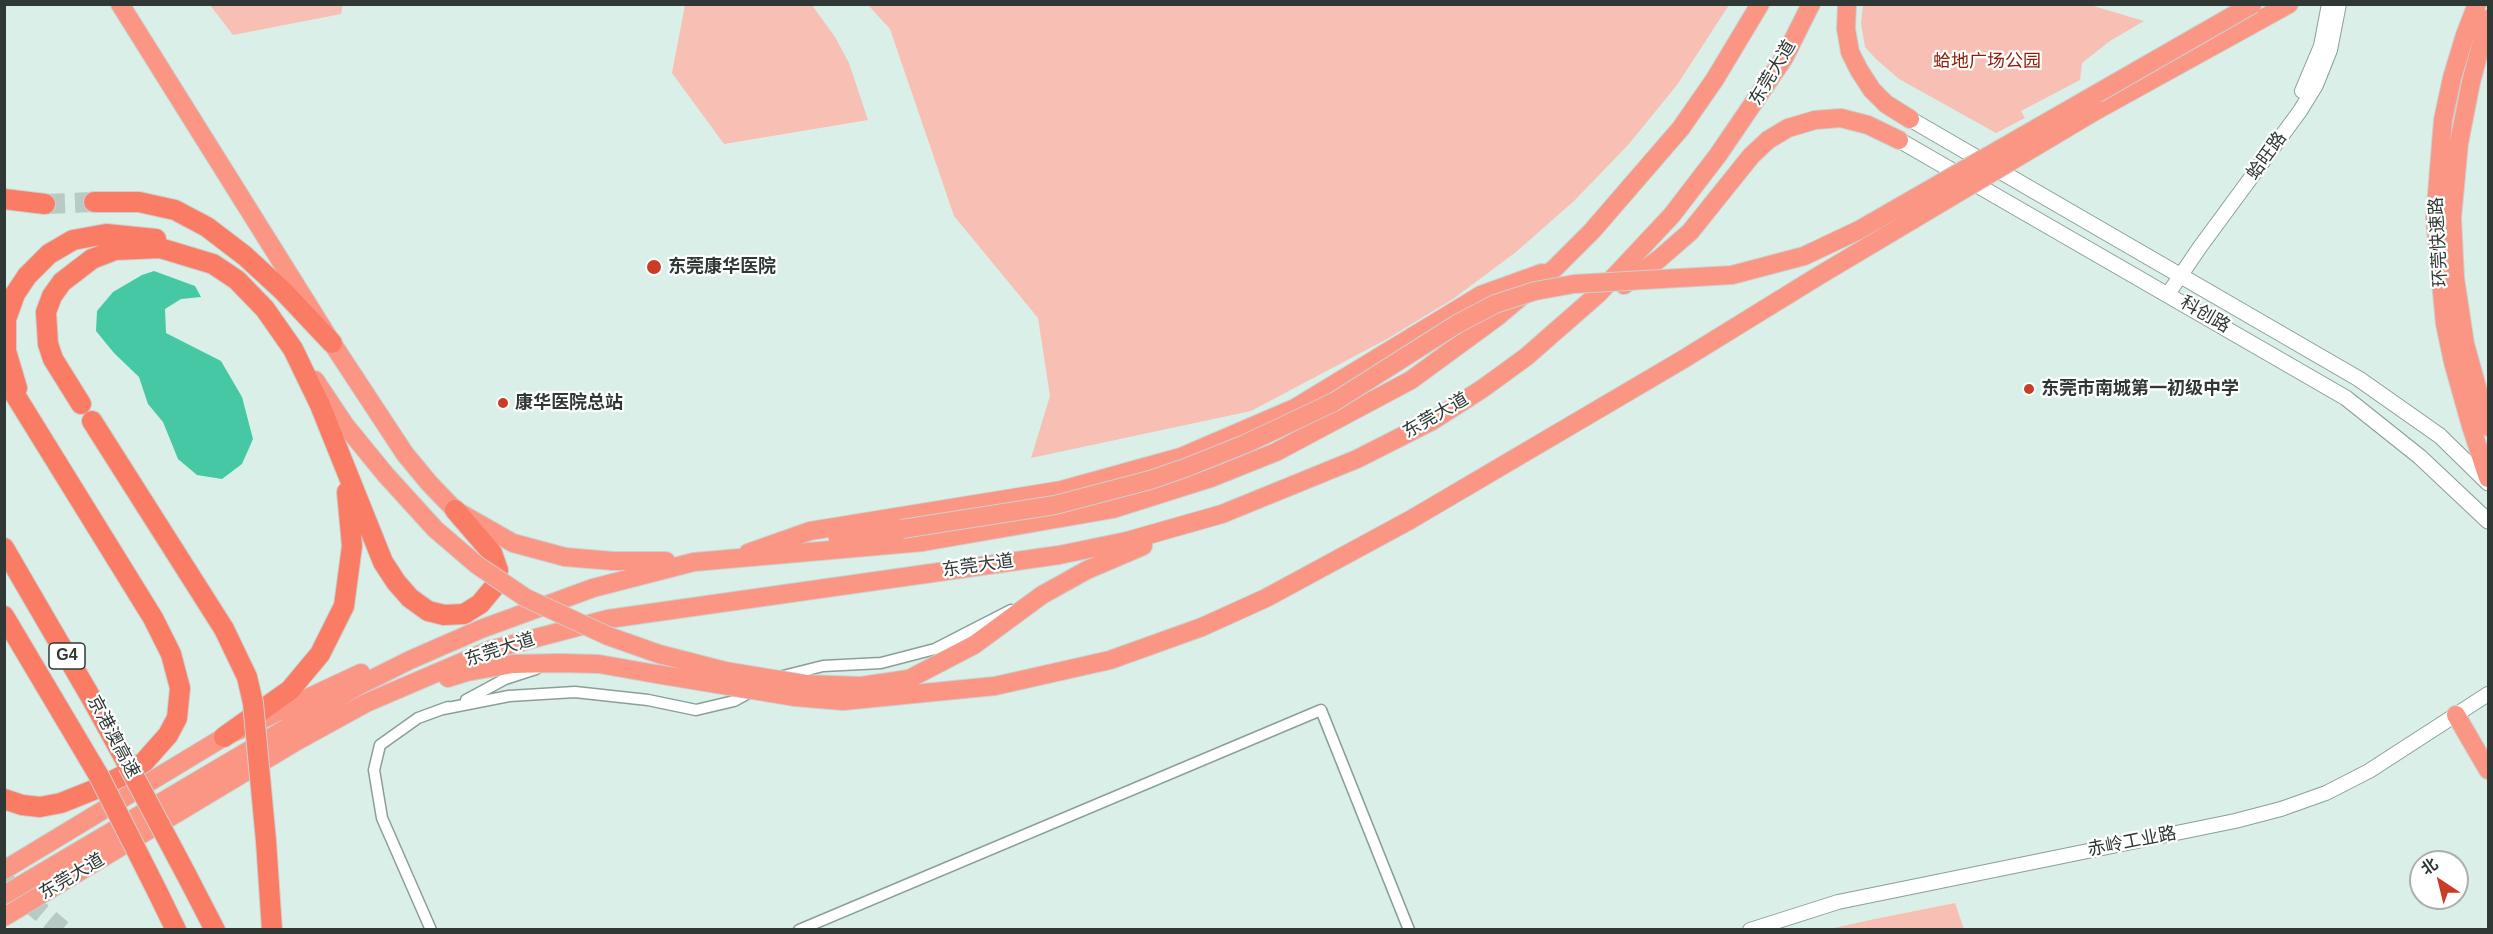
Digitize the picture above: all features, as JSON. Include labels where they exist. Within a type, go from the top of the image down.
[{"type":"highway","points":[[120,4],[332,343],[405,454],[492,553],[498,570],[495,586],[480,604],[464,614],[444,615],[428,611],[410,598],[396,582],[384,562],[293,349]]},
{"type":"highway","name":"东莞大道","points":[[4,895],[356,687],[481,629],[593,588],[654,571],[718,559],[814,553],[923,542],[1028,525],[1113,508],[1211,478],[1276,452],[1411,380],[1497,317],[1555,268],[1600,223],[1681,128],[1715,79],[1760,4]]},
{"type":"highway","name":"东莞大道","points":[[4,917],[297,741],[366,703],[490,650],[608,620],[1059,555],[1127,541],[1222,514],[1357,459],[1432,421],[1517,363],[1605,287],[1672,215],[1718,155],[1784,58],[1811,4]]},
{"type":"highway","points":[[1847,4],[1846,29],[1850,52],[1858,69],[1872,90],[1886,104],[1910,119]]},
{"type":"highway","points":[[738,557],[1054,505],[1150,480],[1245,444],[1334,402],[1457,324],[1495,304],[1535,291],[1574,284],[1732,275],[1804,256],[1859,230],[2253,4]]},
{"type":"highway","name":"环莞快速路","points":[[2477,4],[2452,78],[2443,120],[2435,218],[2445,324],[2471,426],[2488,478]]},
{"type":"highway","points":[[36,429],[15,382],[6,351],[6,319],[15,294],[27,276],[49,254],[73,240],[106,234],[139,235],[172,242],[213,264],[250,292],[293,349],[345,425],[385,474],[444,536],[477,566],[526,598],[608,636],[659,654],[843,701],[995,686],[1110,660],[1202,627],[1266,598],[1430,508],[1682,360],[2097,110],[2284,8]]},
{"type":"highway","name":"环莞快速路","points":[[2488,19],[2470,82],[2459,143],[2452,218],[2455,278],[2466,344],[2488,427]]},
{"type":"highway","points":[[1571,318],[1606,298],[1659,259],[1690,232],[1751,156],[1768,140],[1788,128],[1815,120],[1841,118],[1868,125],[1899,140]]},
{"type":"highway","points":[[4,199],[45,204]]},
{"type":"highway","points":[[94,202],[139,202],[175,210],[207,227],[245,256],[283,291],[332,343]]},
{"type":"highway","points":[[81,404],[53,359],[48,344],[46,312],[52,296],[62,282],[92,259],[115,250],[160,248],[213,264]]},
{"type":"highway","points":[[738,557],[777,541],[810,531],[1062,490],[1181,456],[1295,408],[1481,295],[1555,268]]},
{"type":"highway","points":[[4,377],[153,618],[178,672],[180,701],[177,718],[157,749],[144,762],[114,781],[61,803],[40,807],[22,805],[4,799]]},
{"type":"highway","points":[[92,421],[224,629],[248,677],[254,703],[272,930]]},
{"type":"highway","points":[[4,870],[224,737],[290,690],[320,654],[344,606],[352,546],[349,504],[337,448]]},
{"type":"highway","points":[[455,510],[513,543],[565,557],[614,561],[718,559]]},
{"type":"highway","points":[[366,703],[467,672],[513,664],[599,664],[656,674],[800,690],[861,686],[909,679],[974,645],[1042,595],[1087,570],[1222,514]]},
{"type":"highway","name":"京港澳高速","points":[[4,548],[93,700],[215,930]]},
{"type":"highway","name":"京港澳高速","points":[[4,615],[99,776],[176,930]]},
{"type":"highway","points":[[224,737],[374,667],[438,642],[481,629]]},
{"type":"highway","points":[[861,686],[933,693]]},
{"type":"highway","points":[[2456,715],[2488,770]]},
{"type":"main road","name":"科创路","points":[[1910,119],[2359,379],[2440,436],[2488,483]]},
{"type":"main road","name":"科创路","points":[[1899,140],[2346,398],[2420,457],[2488,521]]},
{"type":"street","name":"蛤旺路","points":[[2164,292],[2308,80],[2321,46],[2329,4]]},
{"type":"street","name":"蛤旺路","points":[[2176,272],[2300,111],[2316,85],[2330,50],[2339,4]]},
{"type":"street","points":[[443,709],[509,696],[575,692],[648,700],[696,710],[734,701],[784,675],[823,666],[881,663],[936,649],[1042,595]]},
{"type":"street","points":[[431,930],[382,818],[374,770],[380,745],[418,718],[472,698],[505,679],[559,663]]},
{"type":"street","name":"赤岭工业路","points":[[1750,930],[1847,900],[2235,821],[2281,809],[2326,793],[2369,771],[2488,693]]},
{"type":"street","points":[[799,930],[1321,710],[1409,930]]},
{"type":"green space","points":[[210,5],[343,5],[341,14],[233,35]]},
{"type":"green space","points":[[685,5],[812,5],[835,37],[849,63],[868,120],[724,144],[672,73]]},
{"type":"green space","points":[[868,5],[1729,5],[1677,85],[1628,145],[1574,201],[1516,252],[1453,299],[1387,339],[1251,411],[1031,458],[1050,396],[1038,318],[954,216],[890,29]]},
{"type":"green space","name":"蛤地广场公园","points":[[1863,5],[2090,5],[2144,21],[2110,41],[2082,63],[2080,80],[2021,111],[2025,118],[1996,133],[1899,79],[1876,59],[1865,47],[1861,23]]},
{"type":"green space","points":[[1955,903],[1964,929],[1830,929],[1870,920]]},
{"type":"shaded area","points":[[154,271],[195,286],[201,297],[181,299],[165,309],[166,333],[221,361],[242,397],[253,439],[242,464],[222,479],[197,475],[178,459],[163,422],[148,404],[139,377],[114,353],[96,331],[97,311],[113,292],[142,275]]},
{"type":"tunnel","points":[[45,204],[94,202]]},
{"type":"tunnel","points":[[4,881],[62,930]]},
{"type":"place","name":"东莞康华医院","points":[[654,267]]},
{"type":"place","name":"东莞市南城第一初级中学","points":[[2029,389]]},
{"type":"place","name":"康华医院总站","points":[[503,403]]}]
